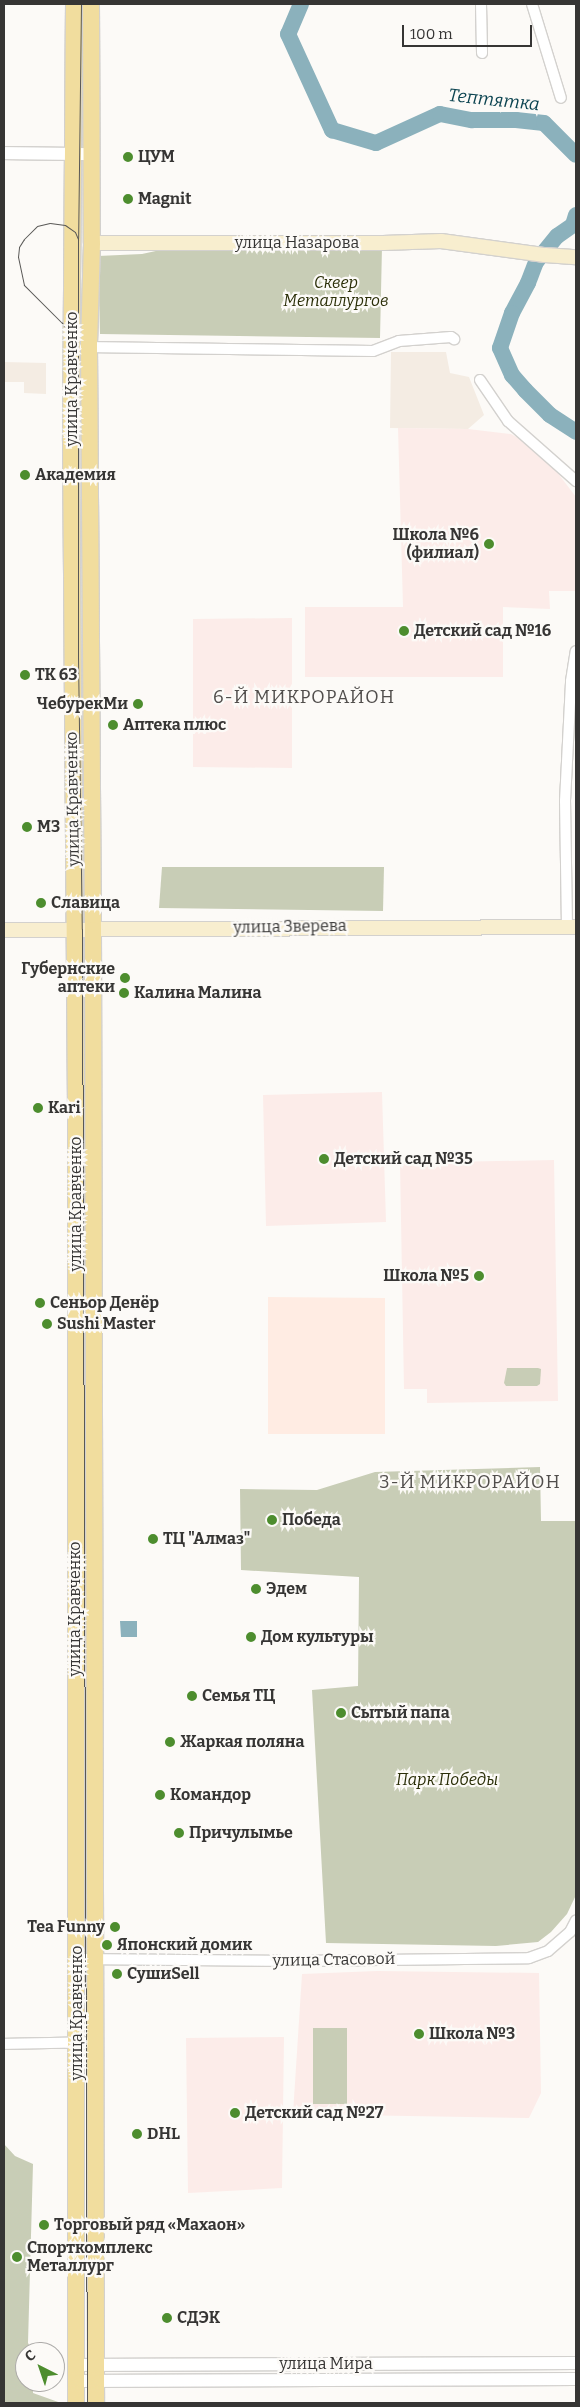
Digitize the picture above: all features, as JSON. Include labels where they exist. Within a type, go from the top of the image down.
[{"type":"main road","name":"улица Кравченко","points":[[74,4],[71,545],[76,1113],[77,2042],[74,2335],[76,2403]]},
{"type":"main road","name":"улица Кравченко","points":[[91,4],[92,243],[89,347],[95,1338],[96,2403]]},
{"type":"main road","points":[[73,214],[92,213]]},
{"type":"main road","name":"улица Назарова","points":[[73,242],[384,243],[418,240],[576,257]]},
{"type":"main road","name":"улица Зверева","points":[[4,930],[362,926],[571,927]]},
{"type":"street","points":[[481,4],[482,53]]},
{"type":"street","points":[[532,4],[561,98]]},
{"type":"street","points":[[4,153],[92,154]]},
{"type":"street","points":[[72,347],[372,351],[399,341],[451,337],[454,339]]},
{"type":"street","points":[[480,380],[508,421],[576,481]]},
{"type":"street","points":[[71,545],[91,545]]},
{"type":"street","points":[[72,602],[91,600]]},
{"type":"street","points":[[571,927],[566,801],[570,682],[576,650]]},
{"type":"street","points":[[74,840],[92,839]]},
{"type":"street","points":[[75,1042],[92,1042]]},
{"type":"street","points":[[76,1113],[94,1113]]},
{"type":"street","points":[[76,1154],[94,1154]]},
{"type":"street","points":[[76,1214],[94,1214]]},
{"type":"street","points":[[76,1277],[94,1277]]},
{"type":"street","points":[[75,1338],[95,1338]]},
{"type":"street","points":[[75,1397],[94,1397]]},
{"type":"street","points":[[76,1754],[95,1754]]},
{"type":"street","name":"улица Стасовой","points":[[77,1959],[294,1961],[529,1958],[548,1951],[570,1932],[576,1920]]},
{"type":"street","points":[[4,2044],[96,2042]]},
{"type":"street","points":[[76,2096],[96,2096]]},
{"type":"street","points":[[75,2246],[96,2245]]},
{"type":"street","points":[[74,2335],[96,2335]]},
{"type":"street","points":[[540,2363],[542,2379]]},
{"type":"street","name":"улица Мира","points":[[96,2373],[576,2363]]},
{"type":"street","name":"улица Мира","points":[[75,2373],[576,2379]]},
{"type":"shaded area","points":[[391,352],[446,352],[450,373],[469,377],[484,415],[468,429],[390,428]]},
{"type":"shaded area","points":[[4,362],[46,363],[46,394],[24,393],[24,382],[4,382]]},
{"type":"shaded area","name":"Школа №6 (филиал)","points":[[398,428],[468,429],[511,434],[541,451],[576,497],[576,591],[549,591],[550,609],[503,607],[503,677],[305,677],[305,607],[403,607]]},
{"type":"shaded area","points":[[292,618],[292,768],[193,767],[193,619]]},
{"type":"shaded area","name":"Детский сад №35","points":[[382,1092],[386,1222],[266,1226],[263,1095]]},
{"type":"shaded area","name":"Школа №5","points":[[554,1160],[558,1401],[427,1403],[427,1389],[404,1389],[400,1163]]},
{"type":"shaded area","points":[[268,1297],[385,1298],[385,1434],[268,1434]]},
{"type":"shaded area","name":"Школа №3","points":[[377,1971],[539,1973],[541,2093],[529,2118],[293,2114],[302,1974]]},
{"type":"shaded area","name":"Детский сад №27","points":[[284,2037],[282,2188],[188,2193],[186,2038]]},
{"type":"green space","name":"Сквер Металлургов","points":[[382,247],[380,338],[100,334],[98,256],[142,254],[165,249]]},
{"type":"green space","points":[[162,867],[384,867],[383,911],[159,908]]},
{"type":"green space","points":[[507,1368],[541,1369],[540,1384],[537,1386],[506,1386],[504,1383]]},
{"type":"green space","name":"Парк Победы","points":[[540,1467],[541,1521],[576,1521],[576,1895],[567,1914],[551,1932],[538,1942],[496,1946],[326,1943],[312,1690],[358,1686],[359,1577],[241,1570],[240,1489],[317,1490],[375,1472]]},
{"type":"green space","points":[[313,2028],[347,2028],[347,2104],[313,2104]]},
{"type":"green space","name":"Спорткомплекс Металлург","points":[[4,2144],[15,2156],[33,2164],[28,2342],[15,2342],[15,2392],[33,2392],[61,2403],[4,2403]]},
{"type":"water","points":[[120,1621],[137,1621],[137,1637],[121,1637]]},
{"type":"waterway","name":"Тептятка","points":[[301,4],[288,34],[332,130],[376,143],[440,114],[472,120],[516,120],[544,123],[576,155]]},
{"type":"waterway","name":"Тептятка","points":[[576,215],[573,225],[557,236],[536,262],[528,283],[512,313],[500,348],[512,375],[525,390],[550,415],[576,432]]},
{"type":"tram line","points":[[81,4],[78,238],[78,657],[82,929],[87,2403]]},
{"type":"tram line","points":[[77,345],[62,323],[24,285],[18,257],[19,247],[37,226],[50,223],[65,225],[75,232],[78,239]]},
{"type":"place","name":"ЦУМ","points":[[128,157]]},
{"type":"place","name":"Magnit","points":[[128,199]]},
{"type":"place","name":"Академия","points":[[25,475]]},
{"type":"place","name":"Школа №6 (филиал)","points":[[489,544]]},
{"type":"place","name":"Детский сад №16","points":[[404,631]]},
{"type":"place","name":"ТК 63","points":[[25,675]]},
{"type":"place","name":"ЧебурекМи","points":[[138,704]]},
{"type":"place","name":"Аптека плюс","points":[[113,725]]},
{"type":"place","name":"М3","points":[[27,827]]},
{"type":"place","name":"Славица","points":[[41,903]]},
{"type":"place","name":"Губернские аптеки","points":[[125,978]]},
{"type":"place","name":"Калина Малина","points":[[124,993]]},
{"type":"place","name":"Kari","points":[[38,1108]]},
{"type":"place","name":"Детский сад №35","points":[[324,1159]]},
{"type":"place","name":"Школа №5","points":[[479,1276]]},
{"type":"place","name":"Сеньор Денёр","points":[[40,1303]]},
{"type":"place","name":"Sushi Master","points":[[47,1324]]},
{"type":"place","name":"Победа","points":[[272,1520]]},
{"type":"place","name":"ТЦ \"Алмаз\"","points":[[153,1539]]},
{"type":"place","name":"Эдем","points":[[256,1589]]},
{"type":"place","name":"Дом культуры","points":[[251,1637]]},
{"type":"place","name":"Семья ТЦ","points":[[192,1696]]},
{"type":"place","name":"Сытый папа","points":[[341,1713]]},
{"type":"place","name":"Жаркая поляна","points":[[170,1742]]},
{"type":"place","name":"Командор","points":[[160,1795]]},
{"type":"place","name":"Причулымье","points":[[179,1833]]},
{"type":"place","name":"Tea Funny","points":[[115,1927]]},
{"type":"place","name":"Японский домик","points":[[107,1945]]},
{"type":"place","name":"СушиSell","points":[[117,1974]]},
{"type":"place","name":"Школа №3","points":[[419,2034]]},
{"type":"place","name":"Детский сад №27","points":[[235,2113]]},
{"type":"place","name":"DHL","points":[[137,2134]]},
{"type":"place","name":"Торговый ряд «Махаон»","points":[[44,2225]]},
{"type":"place","name":"Спорткомплекс Металлург","points":[[17,2257]]},
{"type":"place","name":"СДЭК","points":[[167,2318]]},
{"type":"district","name":"6-Й МИКРОРАЙОН","points":[[304,697]]},
{"type":"district","name":"3-Й МИКРОРАЙОН","points":[[470,1482]]}]
